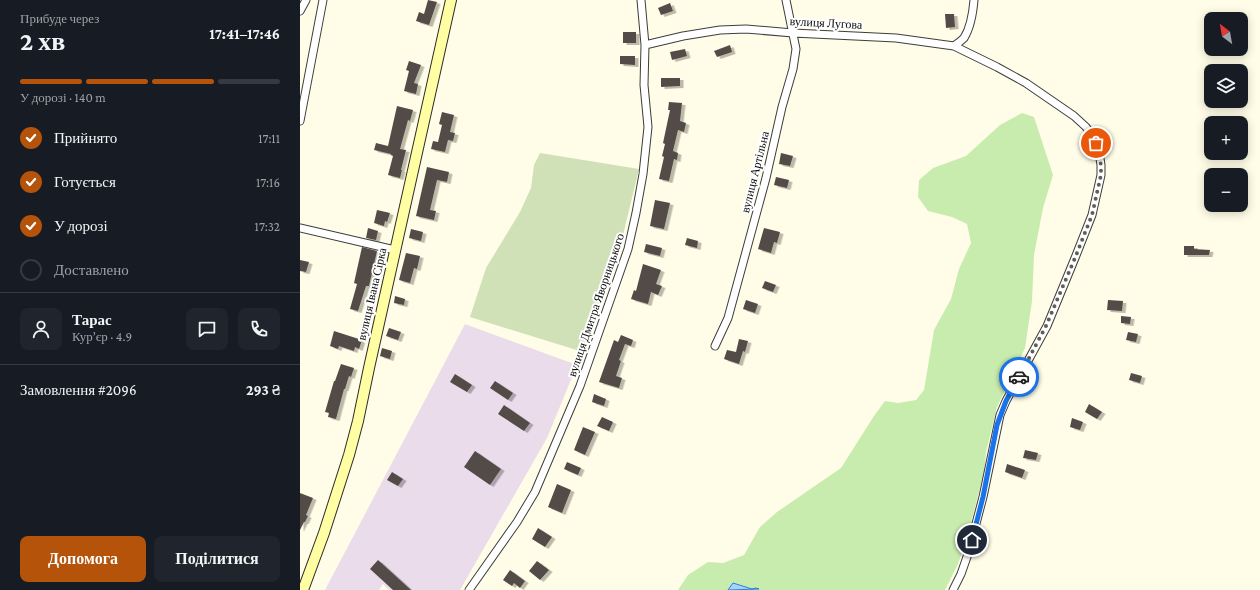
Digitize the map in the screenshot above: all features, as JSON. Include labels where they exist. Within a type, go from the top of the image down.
[{"type":"street","points":[[300,11],[306,0]]},
{"type":"street","points":[[300,121],[323,0]]},
{"type":"street","name":"вулиця Івана Сірка","points":[[302,590],[326,526],[349,455],[358,421],[451,0]]},
{"type":"street","name":"вулиця Дмитра Яворницького","points":[[469,590],[517,522],[535,492],[580,386],[628,249],[643,174],[648,127],[644,85],[645,45],[641,0]]},
{"type":"street","name":"вулиця Артільна","points":[[715,346],[728,318],[766,178],[782,107],[793,69],[796,49],[786,0]]},
{"type":"street","points":[[954,46],[963,38],[967,29],[973,15],[974,0]]},
{"type":"street","name":"вулиця Лугова","points":[[645,45],[683,36],[720,30],[746,29],[896,38],[954,46],[1026,83],[1074,116],[1086,127],[1096,143],[1101,165],[1101,175],[1092,215],[1046,326],[1000,414],[983,497],[968,554],[961,574],[953,590]]},
{"type":"street","points":[[300,228],[395,250]]},
{"type":"shaded area","points":[[465,324],[577,365],[547,438],[460,590],[389,590],[383,584],[379,590],[325,590]]},
{"type":"green space","points":[[1022,113],[1034,117],[1053,175],[1043,208],[1034,255],[1032,301],[1025,348],[997,407],[986,452],[984,473],[966,541],[958,564],[945,590],[678,590],[688,575],[708,562],[723,563],[744,555],[760,527],[777,512],[841,468],[885,401],[898,403],[916,400],[924,390],[934,330],[951,299],[959,269],[971,243],[967,224],[952,217],[928,211],[918,197],[919,180],[933,168],[966,156],[1000,125]]},
{"type":"green space","points":[[540,153],[639,169],[612,275],[583,352],[470,317],[486,268],[520,212],[531,188],[534,165]]},
{"type":"water","points":[[733,583],[752,589],[759,589],[728,590]]},
{"type":"building","points":[[428,0],[437,2],[429,25],[416,21],[419,12],[424,14]]},
{"type":"building","points":[[670,3],[673,11],[661,15],[658,8]]},
{"type":"building","points":[[945,14],[954,14],[955,27],[946,28]]},
{"type":"building","points":[[623,32],[636,32],[636,43],[623,43]]},
{"type":"building","points":[[730,45],[732,52],[717,57],[714,51]]},
{"type":"building","points":[[685,49],[687,56],[672,60],[670,52]]},
{"type":"building","points":[[620,56],[635,56],[635,65],[620,64]]},
{"type":"building","points":[[409,61],[421,65],[414,83],[418,84],[416,94],[404,91],[409,71],[406,70]]},
{"type":"building","points":[[661,78],[680,78],[680,86],[661,87]]},
{"type":"building","points":[[669,102],[682,103],[680,121],[686,123],[684,132],[678,130],[673,151],[678,153],[677,160],[674,159],[669,181],[659,179],[664,157],[662,156],[665,144],[663,143],[670,110],[668,110]]},
{"type":"building","points":[[397,106],[413,110],[410,121],[408,120],[400,149],[406,150],[400,178],[388,175],[393,156],[391,154],[374,150],[376,143],[388,146]]},
{"type":"building","points":[[442,112],[454,115],[450,132],[455,133],[453,141],[448,140],[445,152],[431,149],[433,141],[438,142],[442,125],[439,124]]},
{"type":"building","points":[[781,153],[793,156],[790,166],[779,164]]},
{"type":"building","points":[[427,167],[449,172],[447,182],[437,180],[430,210],[436,211],[434,220],[416,216]]},
{"type":"building","points":[[776,177],[789,180],[787,188],[774,185]]},
{"type":"building","points":[[655,200],[670,203],[664,229],[650,226]]},
{"type":"building","points":[[377,210],[390,213],[384,226],[374,223]]},
{"type":"building","points":[[368,228],[378,231],[376,240],[366,238]]},
{"type":"building","points":[[764,228],[780,232],[777,243],[774,242],[771,253],[758,249]]},
{"type":"building","points":[[411,229],[423,232],[421,241],[409,238]]},
{"type":"building","points":[[687,238],[698,241],[697,248],[685,245]]},
{"type":"building","points":[[646,244],[662,248],[660,256],[644,252]]},
{"type":"building","points":[[1184,246],[1194,246],[1194,249],[1210,250],[1209,255],[1184,255]]},
{"type":"building","points":[[362,247],[377,251],[369,286],[366,286],[358,311],[350,309],[357,284],[354,283]]},
{"type":"building","points":[[406,253],[420,256],[417,269],[414,268],[410,283],[399,280]]},
{"type":"building","points":[[300,260],[309,262],[306,272],[300,271]]},
{"type":"building","points":[[643,264],[661,270],[656,284],[662,286],[658,295],[651,292],[648,304],[631,299],[634,290],[636,291]]},
{"type":"building","points":[[765,281],[776,285],[773,292],[762,288]]},
{"type":"building","points":[[395,296],[405,299],[404,305],[394,303]]},
{"type":"building","points":[[746,300],[758,304],[755,313],[743,309]]},
{"type":"building","points":[[1108,300],[1123,301],[1122,311],[1107,310]]},
{"type":"building","points":[[1121,316],[1131,317],[1130,324],[1121,323]]},
{"type":"building","points":[[389,328],[401,332],[398,340],[386,336]]},
{"type":"building","points":[[334,331],[362,340],[359,349],[355,347],[354,351],[339,346],[338,349],[330,346]]},
{"type":"building","points":[[1128,332],[1138,334],[1136,342],[1126,340]]},
{"type":"building","points":[[621,335],[633,340],[631,346],[625,344],[619,360],[621,361],[616,376],[622,378],[619,388],[599,382],[614,340],[618,342]]},
{"type":"building","points":[[739,339],[748,341],[745,352],[743,351],[739,364],[724,359],[727,350],[736,352]]},
{"type":"building","points":[[382,348],[392,351],[390,359],[380,356]]},
{"type":"building","points":[[341,364],[354,368],[344,389],[336,419],[328,417],[329,413],[325,412],[334,381]]},
{"type":"building","points":[[1131,373],[1142,376],[1140,383],[1129,380]]},
{"type":"building","points":[[455,374],[472,385],[467,392],[450,382]]},
{"type":"building","points":[[495,381],[513,393],[508,400],[490,388]]},
{"type":"building","points":[[594,394],[606,399],[604,406],[592,402]]},
{"type":"building","points":[[1089,404],[1102,412],[1097,419],[1085,412]]},
{"type":"building","points":[[504,405],[530,423],[524,431],[498,414]]},
{"type":"building","points":[[602,417],[613,422],[609,431],[597,426]]},
{"type":"building","points":[[1072,418],[1083,422],[1080,430],[1070,427]]},
{"type":"building","points":[[583,427],[595,432],[585,455],[574,450]]},
{"type":"building","points":[[1025,450],[1038,453],[1036,460],[1023,458]]},
{"type":"building","points":[[475,451],[501,469],[490,485],[464,467]]},
{"type":"building","points":[[567,462],[581,468],[578,475],[564,469]]},
{"type":"building","points":[[1007,464],[1025,470],[1022,478],[1005,472]]},
{"type":"building","points":[[392,472],[403,479],[398,486],[387,480]]},
{"type":"building","points":[[557,484],[571,490],[562,513],[548,507]]},
{"type":"building","points":[[300,493],[313,498],[306,515],[308,516],[300,530]]},
{"type":"building","points":[[538,528],[552,537],[545,547],[532,539]]},
{"type":"building","points":[[378,560],[411,590],[393,590],[370,569]]},
{"type":"building","points":[[537,561],[549,570],[540,580],[529,571]]},
{"type":"building","points":[[510,570],[525,581],[520,588],[514,583],[512,586],[503,580]]},
{"type":"way so far","points":[[1019,377],[1046,326],[1092,215],[1101,175],[1099,152],[1096,143]]},
{"type":"route","points":[[972,540],[983,497],[1000,414],[1019,377]]}]
